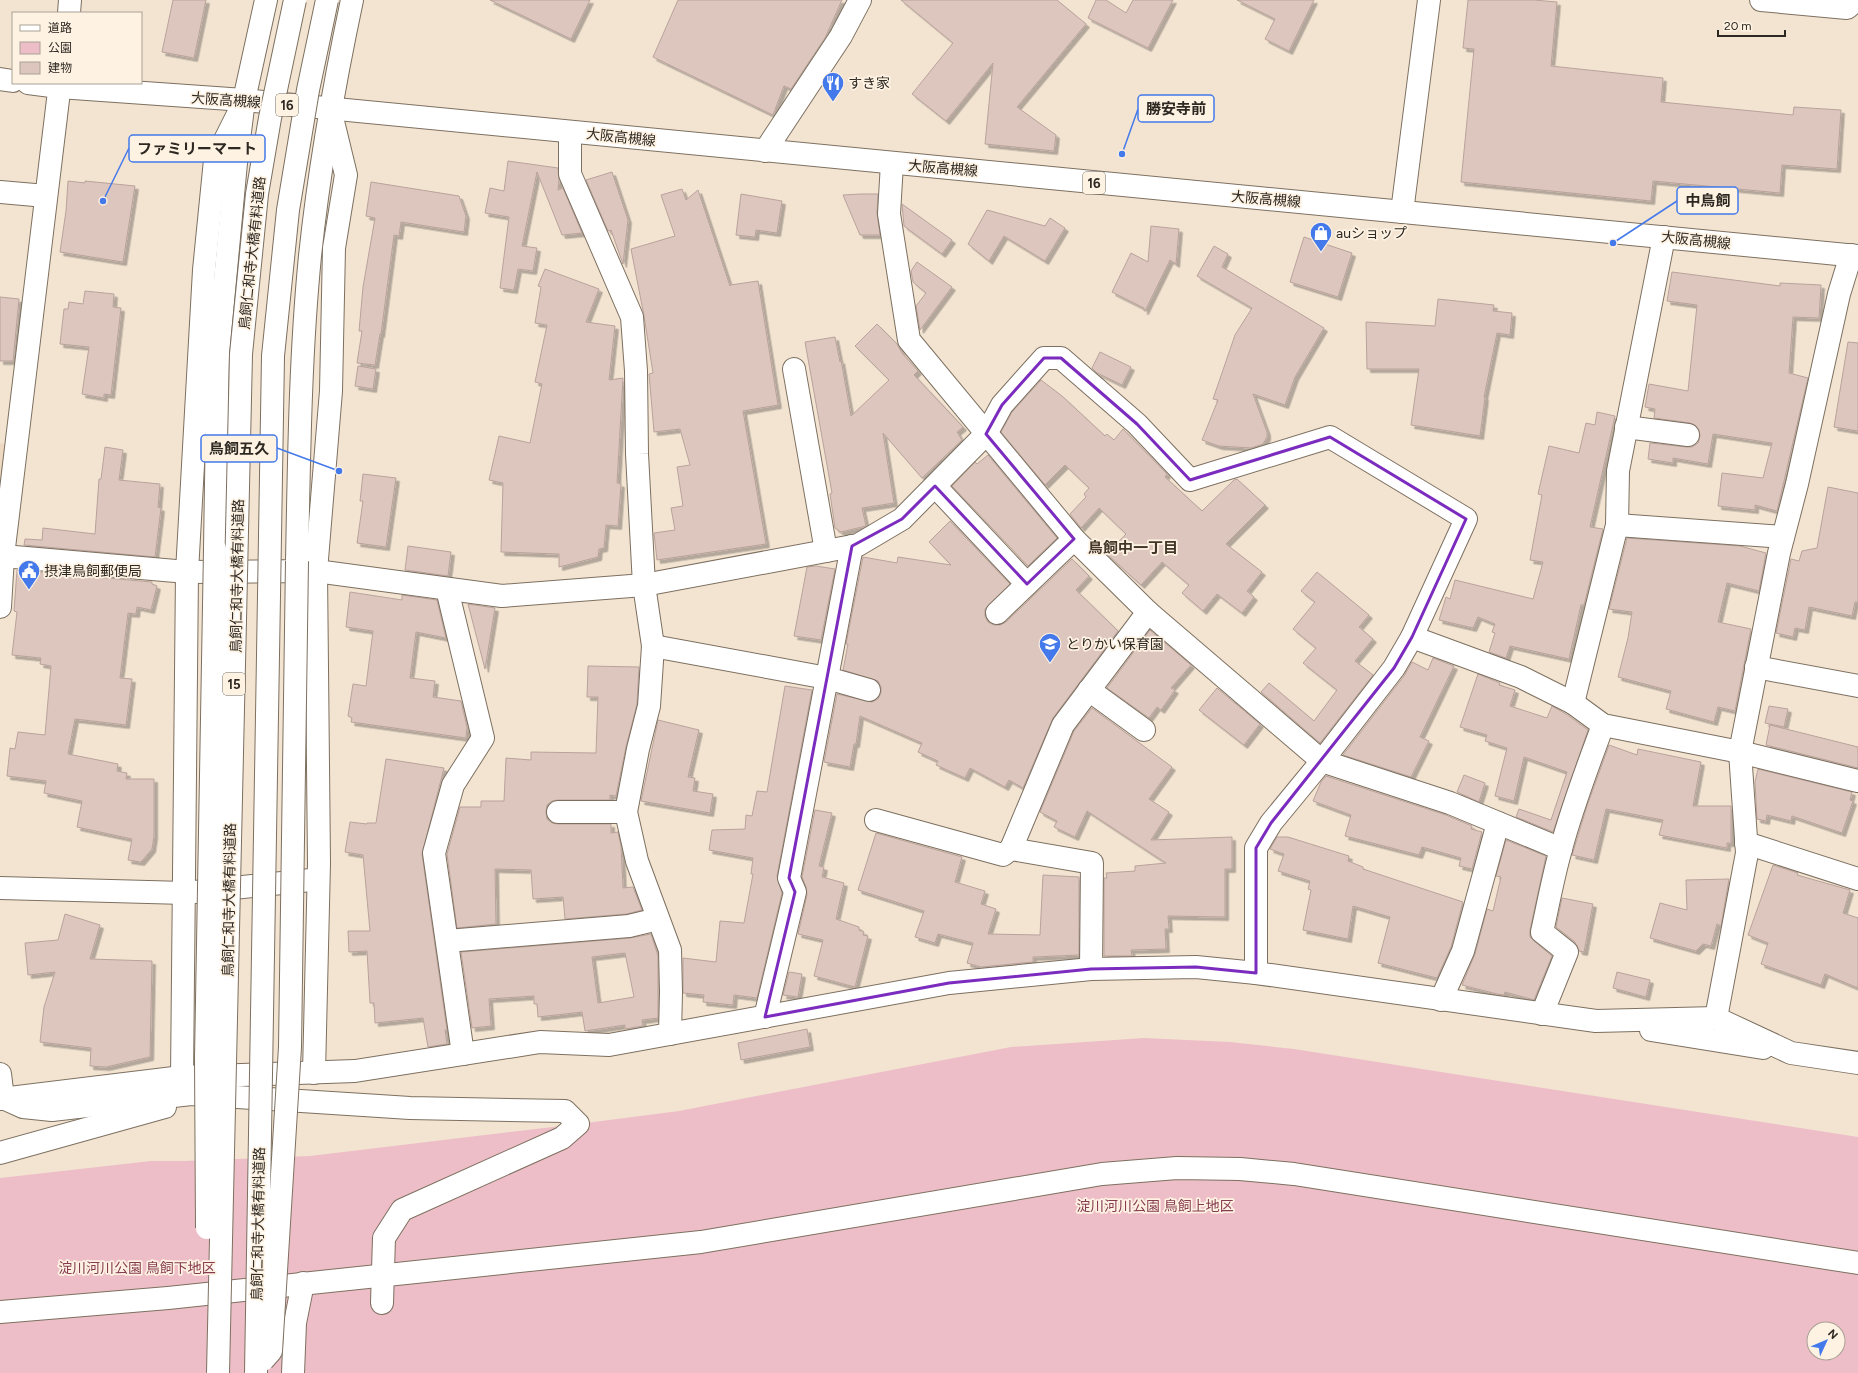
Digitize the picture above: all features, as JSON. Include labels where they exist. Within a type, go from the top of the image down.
[{"type":"street","points":[[69,12],[70,0]]},
{"type":"street","points":[[218,1371],[208,1345],[206,1066],[218,355],[244,100],[266,0]]},
{"type":"street","name":"鳥飼仁和寺大橋有料道路","points":[[218,1371],[241,354],[258,194],[270,118],[295,0]]},
{"type":"street","name":"鳥飼仁和寺大橋有料道路","points":[[256,1371],[273,356],[288,210],[308,90],[327,0]]},
{"type":"street","points":[[314,1073],[318,879],[306,566],[301,376],[318,183],[330,109],[352,0]]},
{"type":"street","points":[[765,151],[841,36],[860,0]]},
{"type":"street","points":[[1402,212],[1428,0]]},
{"type":"street","points":[[1761,0],[1847,8],[1856,0]]},
{"type":"street","points":[[0,79],[12,81]]},
{"type":"street","name":"大阪高槻線","points":[[44,84],[244,100],[1855,256]]},
{"type":"street","points":[[0,607],[3,556],[60,85]]},
{"type":"street","points":[[0,1153],[162,1109],[186,1086],[185,893],[187,572],[204,270],[215,160],[244,100]]},
{"type":"street","points":[[256,1371],[271,1351],[290,1047],[306,566],[332,390],[334,248],[346,175],[330,109]]},
{"type":"street","points":[[570,132],[570,174],[632,317],[636,371],[637,454],[644,585],[653,646],[649,706],[638,749],[626,812],[637,861],[670,950],[670,1034]]},
{"type":"street","points":[[892,163],[889,214],[909,340],[1074,539],[1148,612],[1322,761],[1450,803],[1561,849]]},
{"type":"street","points":[[0,192],[46,196]]},
{"type":"street","points":[[1573,703],[1617,525],[1618,471],[1664,237]]},
{"type":"street","points":[[1716,1018],[1747,853],[1740,752],[1783,537],[1797,484],[1839,294],[1855,256]]},
{"type":"street","points":[[3,556],[187,572],[306,566],[447,589],[502,596],[644,585],[858,545],[902,519],[935,486],[986,434],[1002,405],[1044,358],[1060,358],[1137,424],[1190,480],[1330,437],[1466,519],[1412,637],[1394,668],[1322,761],[1271,823],[1256,848],[1256,974]]},
{"type":"street","points":[[794,370],[826,551]]},
{"type":"street","points":[[1626,427],[1688,435]]},
{"type":"street","points":[[935,486],[1027,584]]},
{"type":"street","points":[[1617,525],[1783,537]]},
{"type":"street","points":[[997,613],[1074,539]]},
{"type":"street","points":[[765,1017],[795,892],[789,878],[852,546]]},
{"type":"street","points":[[447,589],[483,738],[453,785],[434,853],[463,1054]]},
{"type":"street","points":[[876,820],[1003,855],[1011,850],[1063,725],[1148,612]]},
{"type":"street","points":[[1412,637],[1521,678],[1573,703],[1603,725],[1740,752],[1858,781]]},
{"type":"street","points":[[653,646],[827,678],[869,690]]},
{"type":"street","points":[[1756,667],[1858,686]]},
{"type":"street","points":[[1089,690],[1144,730]]},
{"type":"street","points":[[1542,1014],[1567,952],[1542,932],[1561,849],[1574,804],[1603,725]]},
{"type":"street","points":[[558,812],[626,812]]},
{"type":"street","points":[[1441,1000],[1463,951],[1498,823]]},
{"type":"street","points":[[1746,843],[1858,879]]},
{"type":"street","points":[[1011,850],[1092,862],[1091,969]]},
{"type":"street","points":[[0,888],[185,893],[318,879]]},
{"type":"street","points":[[447,941],[629,926],[658,920]]},
{"type":"street","points":[[0,1074],[1,1099],[186,1086],[314,1073],[355,1071],[540,1042],[609,1045],[949,983],[1091,969],[1196,967],[1596,1021],[1858,1063]]},
{"type":"street","points":[[1596,1021],[1716,1018],[1791,1053]]},
{"type":"street","points":[[186,1086],[410,1108],[565,1111],[578,1124],[562,1138],[402,1210],[384,1238],[382,1303]]},
{"type":"street","points":[[0,1312],[168,1298],[701,1242],[1102,1174],[1178,1168],[1240,1169],[1294,1174],[1858,1263]]},
{"type":"street","points":[[292,1373],[295,1323],[303,1283]]},
{"type":"highlighted area","points":[[1044,358],[1061,358],[1137,424],[1190,480],[1330,437],[1466,519],[1412,637],[1394,668],[1271,823],[1256,848],[1256,973],[1196,967],[1091,969],[949,983],[765,1017],[795,892],[789,878],[852,546],[902,519],[935,486],[1027,584],[1074,539],[986,434],[1002,405]]},
{"type":"shaded area","points":[[0,443],[8,445],[0,530]]},
{"type":"green space","name":"淀川河川公園 鳥飼上地区","points":[[1144,1038],[1230,1042],[1294,1049],[1858,1137],[1858,1373],[0,1373],[0,1178],[151,1161],[310,1156],[679,1111],[1011,1047]]},
{"type":"building","points":[[173,0],[206,0],[194,58],[162,52]]},
{"type":"building","points":[[490,0],[590,0],[571,39]]},
{"type":"building","points":[[678,0],[842,0],[825,38],[791,89],[784,86],[773,115],[653,57]]},
{"type":"building","points":[[901,0],[1057,0],[1086,24],[1017,107],[1056,135],[1054,151],[985,144],[993,63],[946,121],[912,94],[953,43]]},
{"type":"building","points":[[1096,0],[1106,0],[1126,13],[1133,0],[1173,0],[1148,48],[1088,18]]},
{"type":"building","points":[[1237,0],[1314,0],[1289,51],[1265,39],[1275,19]]},
{"type":"building","points":[[1468,0],[1534,0],[1557,2],[1551,66],[1663,78],[1661,102],[1793,115],[1794,107],[1841,110],[1837,169],[1782,165],[1780,193],[1653,181],[1651,201],[1461,182],[1474,49],[1463,48]]},
{"type":"building","points":[[508,161],[558,168],[558,190],[563,188],[582,233],[562,235],[537,172],[522,246],[537,248],[533,271],[518,269],[514,290],[500,288],[509,217],[485,213],[490,188],[504,191]]},
{"type":"building","points":[[612,172],[628,220],[623,264],[611,230],[608,231],[586,180]]},
{"type":"building","points":[[68,181],[85,183],[85,181],[135,186],[123,262],[60,252],[66,211]]},
{"type":"building","points":[[371,182],[459,196],[466,216],[464,232],[401,222],[399,236],[394,235],[381,334],[375,365],[357,363],[362,331],[359,331],[363,287],[375,218],[366,216]]},
{"type":"building","points":[[682,189],[686,200],[698,190],[730,286],[758,281],[778,405],[743,411],[766,544],[657,560],[654,533],[675,530],[671,508],[683,506],[677,467],[690,465],[680,429],[654,432],[649,374],[653,373],[631,249],[675,236],[661,195]]},
{"type":"building","points":[[741,194],[782,201],[777,233],[756,230],[755,237],[736,235]]},
{"type":"building","points":[[878,194],[877,213],[880,235],[860,235],[843,195]]},
{"type":"building","points":[[902,204],[952,240],[942,254],[904,226]]},
{"type":"building","points":[[987,210],[1045,226],[1050,218],[1065,228],[1045,261],[1004,236],[989,261],[968,244]]},
{"type":"building","points":[[1151,226],[1179,229],[1176,264],[1170,260],[1144,311],[1144,308],[1112,292],[1131,253],[1148,262]]},
{"type":"building","points":[[1304,237],[1352,253],[1338,297],[1290,282]]},
{"type":"building","points":[[1214,246],[1228,254],[1222,267],[1324,328],[1295,377],[1285,405],[1253,394],[1267,432],[1267,437],[1263,444],[1251,448],[1219,446],[1202,440],[1218,400],[1213,399],[1235,335],[1252,308],[1197,276]]},
{"type":"building","points":[[917,262],[952,287],[920,330],[916,306],[926,293],[913,282],[911,271]]},
{"type":"building","points":[[545,269],[599,289],[586,322],[615,326],[609,380],[623,378],[617,483],[621,484],[618,526],[606,525],[604,548],[599,549],[598,557],[559,567],[559,554],[501,552],[503,483],[489,480],[499,436],[530,443],[542,384],[535,382],[547,325],[535,323],[541,287],[538,286]]},
{"type":"building","points":[[1672,272],[1780,286],[1780,283],[1821,285],[1819,318],[1793,317],[1789,373],[1808,378],[1777,511],[1755,505],[1755,510],[1718,506],[1722,473],[1763,478],[1772,443],[1713,434],[1708,464],[1673,458],[1673,463],[1648,459],[1650,443],[1692,447],[1698,443],[1700,436],[1699,430],[1695,425],[1654,418],[1655,409],[1645,407],[1649,384],[1688,391],[1697,305],[1667,301]]},
{"type":"building","points":[[85,291],[114,294],[113,307],[121,308],[111,395],[104,394],[104,398],[82,394],[89,347],[60,344],[64,309],[68,309],[69,302],[83,304]]},
{"type":"building","points":[[0,297],[19,299],[13,361],[0,361]]},
{"type":"building","points":[[1438,299],[1494,305],[1493,311],[1512,313],[1510,335],[1497,333],[1484,397],[1480,436],[1411,425],[1419,369],[1367,369],[1366,322],[1435,326]]},
{"type":"building","points":[[877,324],[897,344],[902,353],[918,371],[914,375],[963,427],[957,432],[962,440],[922,478],[883,433],[894,503],[862,508],[866,526],[841,532],[835,528],[830,494],[832,493],[805,342],[835,337],[840,362],[841,360],[851,416],[889,380],[855,346]]},
{"type":"building","points":[[1848,342],[1858,343],[1858,431],[1834,427]]},
{"type":"building","points":[[1100,352],[1131,367],[1122,385],[1097,373],[1092,368]]},
{"type":"building","points":[[358,366],[376,369],[373,389],[355,386]]},
{"type":"building","points":[[1041,380],[1062,396],[1105,436],[1107,434],[1114,440],[1123,429],[1167,474],[1165,477],[1202,511],[1234,480],[1237,479],[1265,505],[1226,544],[1262,572],[1247,591],[1254,597],[1242,613],[1217,594],[1203,611],[1182,593],[1189,585],[1162,562],[1141,585],[1107,554],[1126,534],[1099,508],[1081,528],[1070,514],[1086,497],[1084,494],[1089,488],[1065,465],[1045,485],[1001,432],[1012,412]]},
{"type":"building","points":[[1597,412],[1615,416],[1590,527],[1603,529],[1584,605],[1581,605],[1569,659],[1510,646],[1506,658],[1489,652],[1495,633],[1492,632],[1495,624],[1478,617],[1473,628],[1439,620],[1446,597],[1450,599],[1455,580],[1533,599],[1543,562],[1530,560],[1542,495],[1538,494],[1549,446],[1579,453],[1586,423],[1595,425]]},
{"type":"building","points":[[105,447],[123,450],[119,480],[160,484],[158,507],[161,508],[155,557],[24,545],[25,539],[42,540],[43,528],[95,534],[99,479],[101,479]]},
{"type":"building","points":[[988,455],[1057,538],[1028,566],[952,486],[975,462],[977,464]]},
{"type":"building","points":[[363,474],[396,478],[386,547],[357,543],[363,501],[360,501]]},
{"type":"building","points":[[1828,487],[1858,493],[1858,602],[1855,602],[1852,616],[1809,607],[1805,630],[1795,628],[1793,637],[1776,633],[1791,559],[1799,561],[1802,551],[1817,548]]},
{"type":"building","points":[[950,521],[1010,584],[985,609],[985,616],[988,622],[994,625],[1000,625],[1006,622],[1072,559],[1089,576],[1076,590],[1118,631],[1053,718],[1023,788],[1009,780],[1005,787],[970,768],[965,778],[936,765],[938,761],[918,752],[922,743],[860,716],[856,744],[854,744],[850,767],[824,762],[837,694],[872,702],[878,699],[881,693],[881,687],[878,681],[843,670],[848,644],[846,644],[863,557],[897,563],[898,557],[951,565],[929,542]]},
{"type":"building","points":[[1627,538],[1740,546],[1766,553],[1759,591],[1727,583],[1718,622],[1751,629],[1735,711],[1718,707],[1714,722],[1666,709],[1671,691],[1618,677],[1628,638],[1632,612],[1609,609]]},
{"type":"building","points":[[408,546],[451,552],[448,576],[405,570]]},
{"type":"building","points":[[816,566],[835,569],[821,640],[794,636],[807,567]]},
{"type":"building","points":[[17,570],[152,582],[152,584],[157,586],[151,610],[137,607],[136,614],[128,613],[120,678],[132,679],[126,725],[75,719],[68,754],[118,764],[117,771],[127,773],[126,779],[154,779],[154,836],[152,849],[141,862],[128,860],[132,839],[77,827],[82,801],[44,793],[46,781],[7,776],[10,748],[15,749],[18,732],[45,735],[51,666],[40,664],[41,658],[12,655],[17,612],[14,611]]},
{"type":"building","points":[[1317,572],[1369,615],[1359,627],[1373,639],[1355,661],[1373,675],[1320,743],[1261,692],[1269,683],[1314,721],[1337,690],[1303,663],[1316,648],[1293,629],[1315,602],[1301,591]]},
{"type":"building","points":[[350,592],[402,600],[402,595],[437,600],[446,638],[416,632],[410,678],[435,681],[433,697],[461,701],[467,727],[466,738],[351,722],[352,718],[348,716],[353,684],[366,686],[373,631],[346,627]]},
{"type":"building","points":[[468,604],[495,608],[485,669]]},
{"type":"building","points":[[1150,630],[1191,665],[1171,688],[1175,690],[1161,710],[1157,707],[1149,718],[1107,688]]},
{"type":"building","points":[[1433,658],[1454,666],[1420,737],[1429,741],[1411,777],[1343,755],[1404,676],[1412,662],[1428,670]]},
{"type":"building","points":[[588,666],[639,667],[637,704],[616,796],[610,795],[610,800],[552,801],[547,805],[547,819],[552,823],[558,824],[611,824],[611,833],[618,832],[621,846],[623,888],[633,887],[642,910],[627,914],[565,919],[563,897],[533,899],[531,870],[495,869],[496,924],[457,928],[447,854],[460,807],[481,807],[481,801],[504,801],[506,758],[531,760],[531,752],[596,753],[598,697],[587,697]]},
{"type":"building","points":[[1478,674],[1500,683],[1499,685],[1515,690],[1510,706],[1547,718],[1552,706],[1588,730],[1553,832],[1516,817],[1519,809],[1551,820],[1567,772],[1524,757],[1514,801],[1495,796],[1507,748],[1485,741],[1487,735],[1460,727]]},
{"type":"building","points":[[785,686],[812,690],[777,876],[782,893],[757,998],[734,995],[733,1005],[703,1002],[704,995],[683,993],[683,958],[716,962],[720,921],[744,923],[753,874],[751,874],[753,858],[709,850],[712,830],[745,829],[746,815],[752,816],[757,791],[767,792]]},
{"type":"building","points":[[1217,688],[1260,724],[1244,745],[1199,710]]},
{"type":"building","points":[[1769,706],[1788,709],[1784,727],[1765,723]]},
{"type":"building","points":[[1092,708],[1172,767],[1149,799],[1169,812],[1151,840],[1232,837],[1232,869],[1225,869],[1225,917],[1168,916],[1169,929],[1165,929],[1166,949],[1131,950],[1132,956],[1104,956],[1104,878],[1107,878],[1106,873],[1135,871],[1135,866],[1166,863],[1087,811],[1075,837],[1054,827],[1057,821],[1040,812],[1074,731]]},
{"type":"building","points":[[658,720],[699,730],[688,777],[695,778],[693,791],[713,794],[710,813],[641,801]]},
{"type":"building","points":[[1770,725],[1858,747],[1858,768],[1766,745]]},
{"type":"building","points":[[1609,745],[1637,755],[1638,749],[1701,762],[1693,806],[1731,806],[1731,843],[1727,843],[1727,848],[1659,835],[1663,820],[1606,809],[1594,860],[1572,855],[1587,806]]},
{"type":"building","points":[[386,759],[444,768],[422,854],[447,1030],[445,1030],[447,1044],[428,1047],[423,1018],[375,1023],[374,1003],[370,1003],[367,951],[349,952],[348,931],[370,931],[363,855],[345,852],[350,822],[367,824],[376,823]]},
{"type":"building","points":[[1758,769],[1852,792],[1850,800],[1853,801],[1842,833],[1792,816],[1791,821],[1767,815],[1766,821],[1757,819],[1755,782]]},
{"type":"building","points":[[1464,775],[1485,783],[1479,802],[1457,792]]},
{"type":"building","points":[[1326,776],[1446,815],[1472,826],[1471,829],[1482,832],[1472,869],[1459,866],[1461,858],[1422,847],[1419,855],[1345,836],[1351,815],[1313,801],[1321,782]]},
{"type":"building","points":[[815,810],[832,813],[819,866],[824,867],[822,877],[844,883],[836,919],[859,927],[859,930],[864,932],[863,935],[868,936],[855,987],[814,976],[823,940],[798,934],[807,895],[802,877]]},
{"type":"building","points":[[876,833],[962,857],[955,882],[985,891],[981,904],[996,909],[988,934],[1040,935],[1043,875],[1079,877],[1079,955],[1033,957],[1033,962],[981,967],[967,963],[973,943],[938,934],[935,943],[915,937],[924,911],[858,890]]},
{"type":"building","points":[[1277,837],[1288,837],[1349,856],[1348,861],[1363,867],[1363,869],[1463,902],[1451,947],[1437,978],[1378,963],[1390,917],[1353,906],[1348,939],[1303,930],[1311,890],[1308,889],[1310,881],[1278,871],[1284,854],[1270,849]]},
{"type":"building","points":[[1506,840],[1546,856],[1530,930],[1530,937],[1552,956],[1534,1000],[1505,992],[1504,995],[1497,994],[1462,985],[1475,954],[1487,909],[1493,911],[1501,877],[1496,876]]},
{"type":"building","points":[[1773,865],[1798,873],[1797,875],[1850,890],[1843,913],[1858,918],[1858,988],[1825,974],[1821,985],[1761,964],[1768,943],[1748,935]]},
{"type":"building","points":[[1729,879],[1721,926],[1717,924],[1711,946],[1703,944],[1696,951],[1650,938],[1660,903],[1687,910],[1686,880]]},
{"type":"building","points":[[1562,898],[1593,904],[1584,952],[1579,951],[1575,942],[1556,927]]},
{"type":"building","points":[[65,914],[100,925],[90,959],[152,961],[150,1057],[106,1067],[90,1066],[91,1048],[40,1042],[44,1007],[55,972],[28,975],[25,943],[58,940]]},
{"type":"building","points":[[651,934],[658,956],[658,1018],[642,1020],[643,1026],[625,1029],[625,1025],[585,1031],[582,1012],[538,1017],[537,1004],[534,1004],[534,996],[489,999],[491,1026],[472,1028],[461,952],[630,938]],"holes":[[[625,953],[634,997],[598,1003],[592,957]]]},
{"type":"building","points":[[789,972],[802,974],[798,997],[783,995]]},
{"type":"building","points":[[1617,972],[1650,980],[1646,997],[1613,988]]},
{"type":"building","points":[[807,1029],[810,1047],[741,1060],[738,1043]]},
{"type":"place","name":"すき家","points":[[833,102]]},
{"type":"place","name":"勝安寺前","points":[[1122,154]]},
{"type":"place","name":"ファミリーマート","points":[[103,201]]},
{"type":"place","name":"中鳥飼","points":[[1613,243]]},
{"type":"place","name":"auショップ","points":[[1321,252]]},
{"type":"place","name":"鳥飼五久","points":[[339,471]]},
{"type":"place","name":"摂津鳥飼郵便局","points":[[29,590]]},
{"type":"place","name":"とりかい保育園","points":[[1050,664]]},
{"type":"district","name":"鳥飼中一丁目","points":[[1133,548]]},
{"type":"park label","name":"淀川河川公園 鳥飼下地区","points":[[137,1268]]}]
